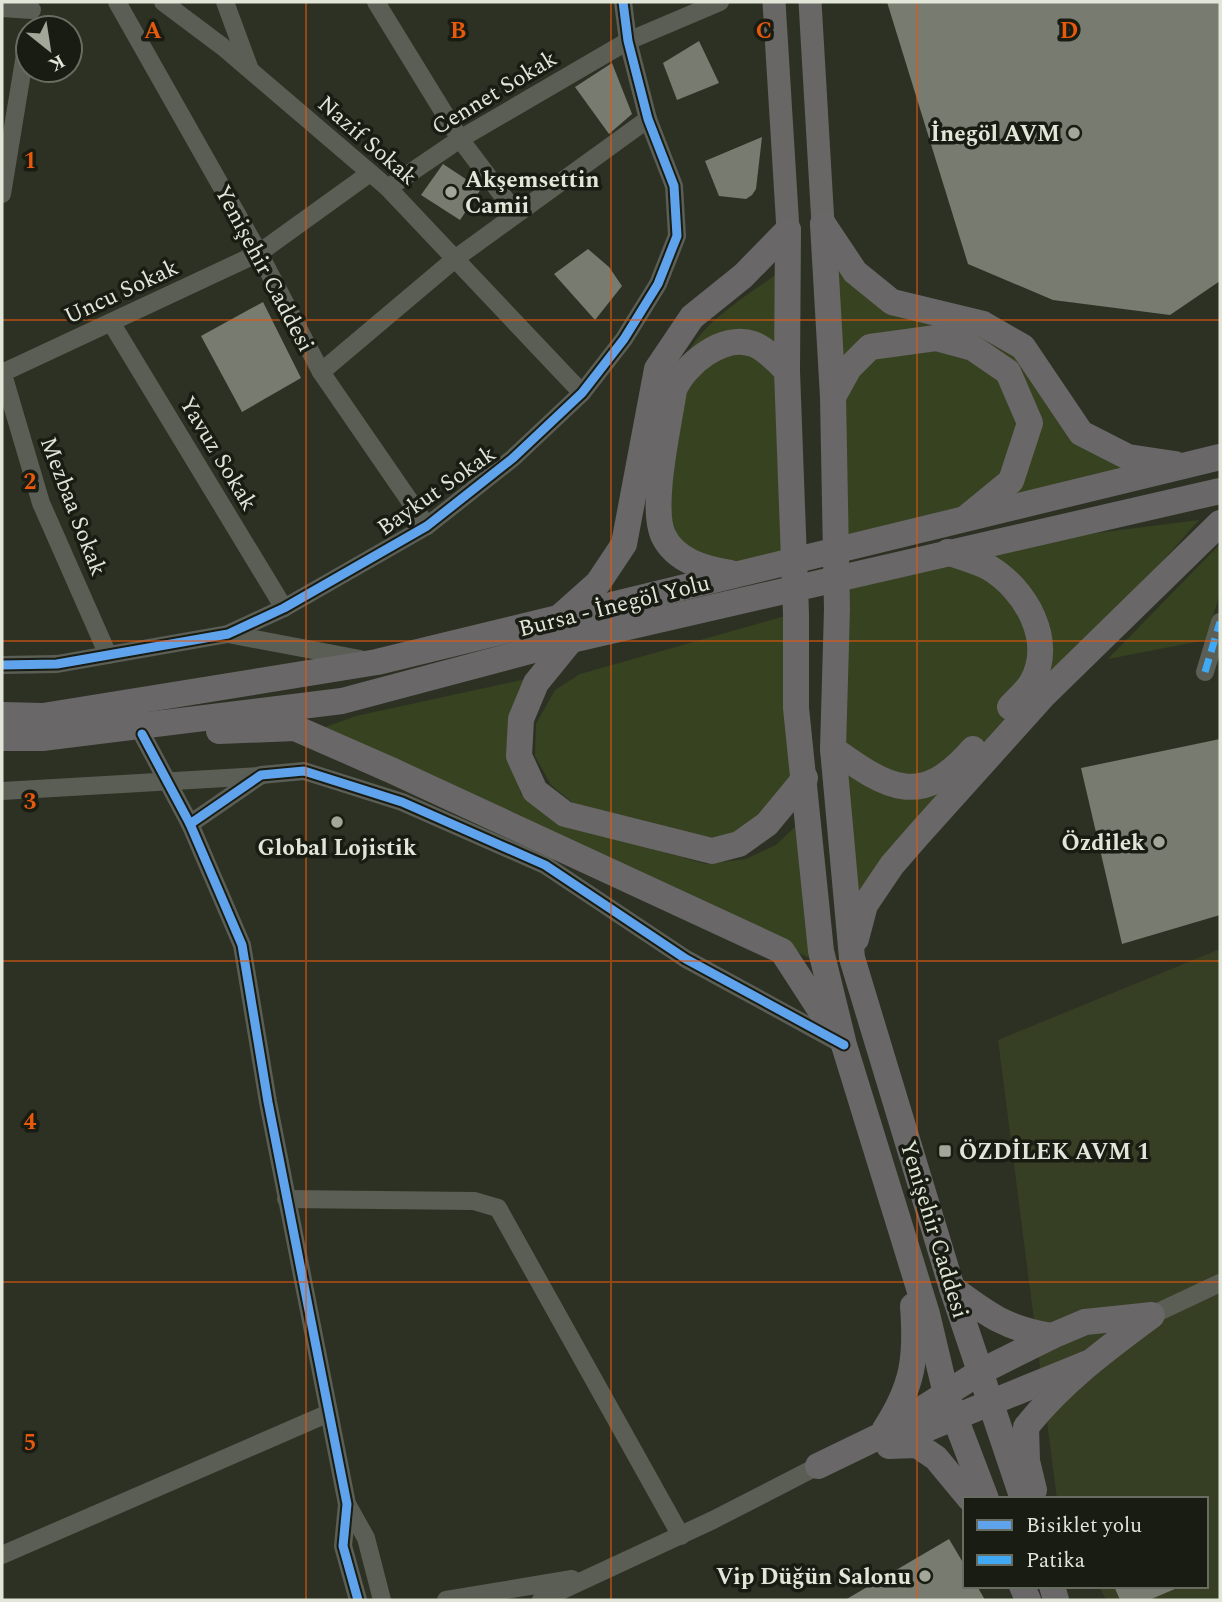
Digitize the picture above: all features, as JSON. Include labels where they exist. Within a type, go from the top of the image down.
[{"type":"highway","name":"Yenişehir Caddesi","points":[[823,224],[833,397],[836,528],[833,749],[852,958],[952,1288],[1022,1497]]},
{"type":"highway","points":[[823,224],[855,272],[892,302],[983,324],[1023,347],[1082,433],[1128,457],[1187,466]]},
{"type":"highway","points":[[788,230],[787,371],[796,614],[796,708],[821,951],[844,1045]]},
{"type":"highway","points":[[788,230],[743,276],[692,317],[657,369],[624,544],[564,630],[536,683],[522,719],[519,756],[535,791],[565,814],[712,852],[739,844],[767,824],[805,778]]},
{"type":"highway","points":[[833,397],[849,368],[870,347],[883,345],[936,338],[972,348],[1008,372],[1030,423],[1011,481],[962,521]]},
{"type":"highway","points":[[740,574],[708,570],[681,556],[663,535],[658,505],[674,390],[679,379],[709,351],[731,343],[752,344],[787,371]]},
{"type":"highway","name":"Bursa - İnegöl Yolu","points":[[2,738],[42,738],[342,701],[740,574],[1220,457]]},
{"type":"highway","name":"Bursa - İnegöl Yolu","points":[[2,715],[43,716],[564,630],[948,552],[1220,491]]},
{"type":"highway","points":[[852,958],[865,905],[892,865],[1043,696],[1220,523]]},
{"type":"highway","points":[[833,749],[866,772],[898,788],[929,785],[956,769],[1032,683],[1041,654],[1035,620],[1018,592],[989,568],[948,552]]},
{"type":"highway","points":[[42,738],[295,728],[782,951],[844,1045]]},
{"type":"highway","name":"Yenişehir Caddesi","points":[[844,1045],[927,1314],[949,1405],[985,1497]]},
{"type":"highway","points":[[882,1441],[905,1399],[915,1357],[913,1309],[901,1232]]},
{"type":"highway","points":[[952,1288],[994,1319],[1020,1331],[1052,1336]]},
{"type":"highway","points":[[818,1466],[882,1441],[949,1405],[981,1373],[1052,1336],[1085,1322],[1152,1315]]},
{"type":"highway","points":[[1036,1497],[1027,1461],[1026,1427],[1046,1402],[1088,1363],[1152,1315]]},
{"type":"highway","points":[[949,1405],[990,1402],[1088,1363]]},
{"type":"highway","points":[[882,1441],[917,1445],[936,1458],[968,1497]]},
{"type":"main road","points":[[810,2],[823,224]]},
{"type":"main road","points":[[772,5],[788,230]]},
{"type":"street","name":"Yenişehir Caddesi","points":[[117,2],[259,253],[321,372],[427,526]]},
{"type":"street","name":"Nazif Sokak","points":[[163,2],[250,70],[388,188],[582,393]]},
{"type":"street","points":[[376,2],[460,139],[515,212]]},
{"type":"street","name":"Baykut Sokak","points":[[2,665],[57,664],[228,634],[284,608],[427,526],[513,458],[582,393],[624,339],[658,284],[677,236],[674,186],[648,119],[628,41],[623,2]]},
{"type":"street","name":"Cennet Sokak","points":[[388,188],[460,139],[628,41],[720,2]]},
{"type":"street","points":[[231,4],[250,70]]},
{"type":"street","points":[[2,8],[32,13]]},
{"type":"street","points":[[2,194],[20,84]]},
{"type":"street","points":[[321,372],[515,212],[648,119]]},
{"type":"street","name":"Uncu Sokak","points":[[2,372],[112,324],[259,253],[370,173]]},
{"type":"street","name":"Yavuz Sokak","points":[[112,324],[284,608]]},
{"type":"street","name":"Mezbaa Sokak","points":[[2,372],[41,503],[108,655]]},
{"type":"street","points":[[1205,672],[1220,622]]},
{"type":"street","points":[[228,634],[377,662]]},
{"type":"street","points":[[142,734],[190,824],[242,945],[286,1199],[347,1504],[343,1546],[358,1600]]},
{"type":"street","points":[[2,791],[304,771],[377,794],[545,865],[686,958],[844,1045]]},
{"type":"street","points":[[190,824],[261,775]]},
{"type":"street","points":[[286,1199],[474,1201],[498,1208],[681,1536]]},
{"type":"street","points":[[1152,1315],[1220,1283]]},
{"type":"street","points":[[2,1555],[328,1413]]},
{"type":"street","points":[[541,1600],[681,1536],[818,1466]]},
{"type":"street","points":[[347,1504],[366,1538],[382,1600]]},
{"type":"street","points":[[446,1600],[596,1574]]},
{"type":"shaded area","points":[[823,224],[855,272],[1023,347],[1082,433],[1187,466],[836,553]]},
{"type":"shaded area","points":[[778,273],[784,349],[751,336],[678,373],[695,341],[707,328]]},
{"type":"shaded area","points":[[731,343],[787,371],[793,563],[740,574],[664,535],[674,391]]},
{"type":"shaded area","points":[[1199,520],[892,865],[852,958],[836,580],[948,552]]},
{"type":"shaded area","points":[[1220,544],[1220,593],[1206,640],[1108,659]]},
{"type":"shaded area","points":[[792,614],[796,774],[763,815],[737,836],[711,843],[573,803],[551,785],[535,756],[536,724],[555,690],[580,674]]},
{"type":"shaded area","points":[[535,677],[510,756],[521,794],[559,823],[706,864],[746,859],[776,845],[801,821],[811,959],[717,911],[317,730],[356,716]]},
{"type":"shaded area","points":[[1220,949],[1220,1600],[1106,1600],[1100,1588],[1208,1588],[1208,1497],[1057,1497],[998,1040]]},
{"type":"building","name":"İnegöl AVM","points":[[887,2],[1220,2],[1220,281],[1170,315],[1053,300],[968,264]]},
{"type":"building","points":[[699,41],[719,83],[677,100],[663,63]]},
{"type":"building","points":[[612,63],[632,114],[609,134],[575,87]]},
{"type":"building","points":[[762,137],[756,189],[752,195],[746,199],[719,196],[705,161]]},
{"type":"building","name":"Akşemsettin Camii","points":[[443,164],[481,189],[460,220],[421,195]]},
{"type":"building","points":[[588,249],[609,267],[622,286],[595,320],[554,274]]},
{"type":"building","points":[[263,302],[301,378],[242,412],[201,336]]},
{"type":"building","name":"Özdilek","points":[[1220,739],[1220,915],[1122,944],[1081,768]]},
{"type":"building","name":"Vip Düğün Salonu","points":[[949,1539],[963,1563],[963,1588],[978,1588],[985,1600],[845,1600]]},
{"type":"building","points":[[1115,1588],[1177,1588],[1149,1600],[1120,1600]]},
{"type":"marked path","points":[[1205,672],[1220,622]]},
{"type":"cycle path","points":[[2,665],[57,664],[228,634],[284,608],[427,526],[513,458],[582,393],[624,339],[658,284],[677,236],[674,186],[648,119],[628,41],[623,2]]},
{"type":"cycle path","points":[[142,734],[190,824],[242,945],[268,1102],[347,1504],[343,1546],[358,1600]]},
{"type":"cycle path","points":[[190,824],[261,775],[304,771],[402,802],[545,865],[686,959],[844,1045]]},
{"type":"place","name":"İnegöl AVM","points":[[1074,133]]},
{"type":"place","name":"Akşemsettin Camii","points":[[451,192]]},
{"type":"place","name":"Global Lojistik","points":[[337,822]]},
{"type":"place","name":"Özdilek","points":[[1159,842]]},
{"type":"place","name":"ÖZDİLEK AVM 1","points":[[945,1151]]},
{"type":"place","name":"Vip Düğün Salonu","points":[[925,1576]]}]
